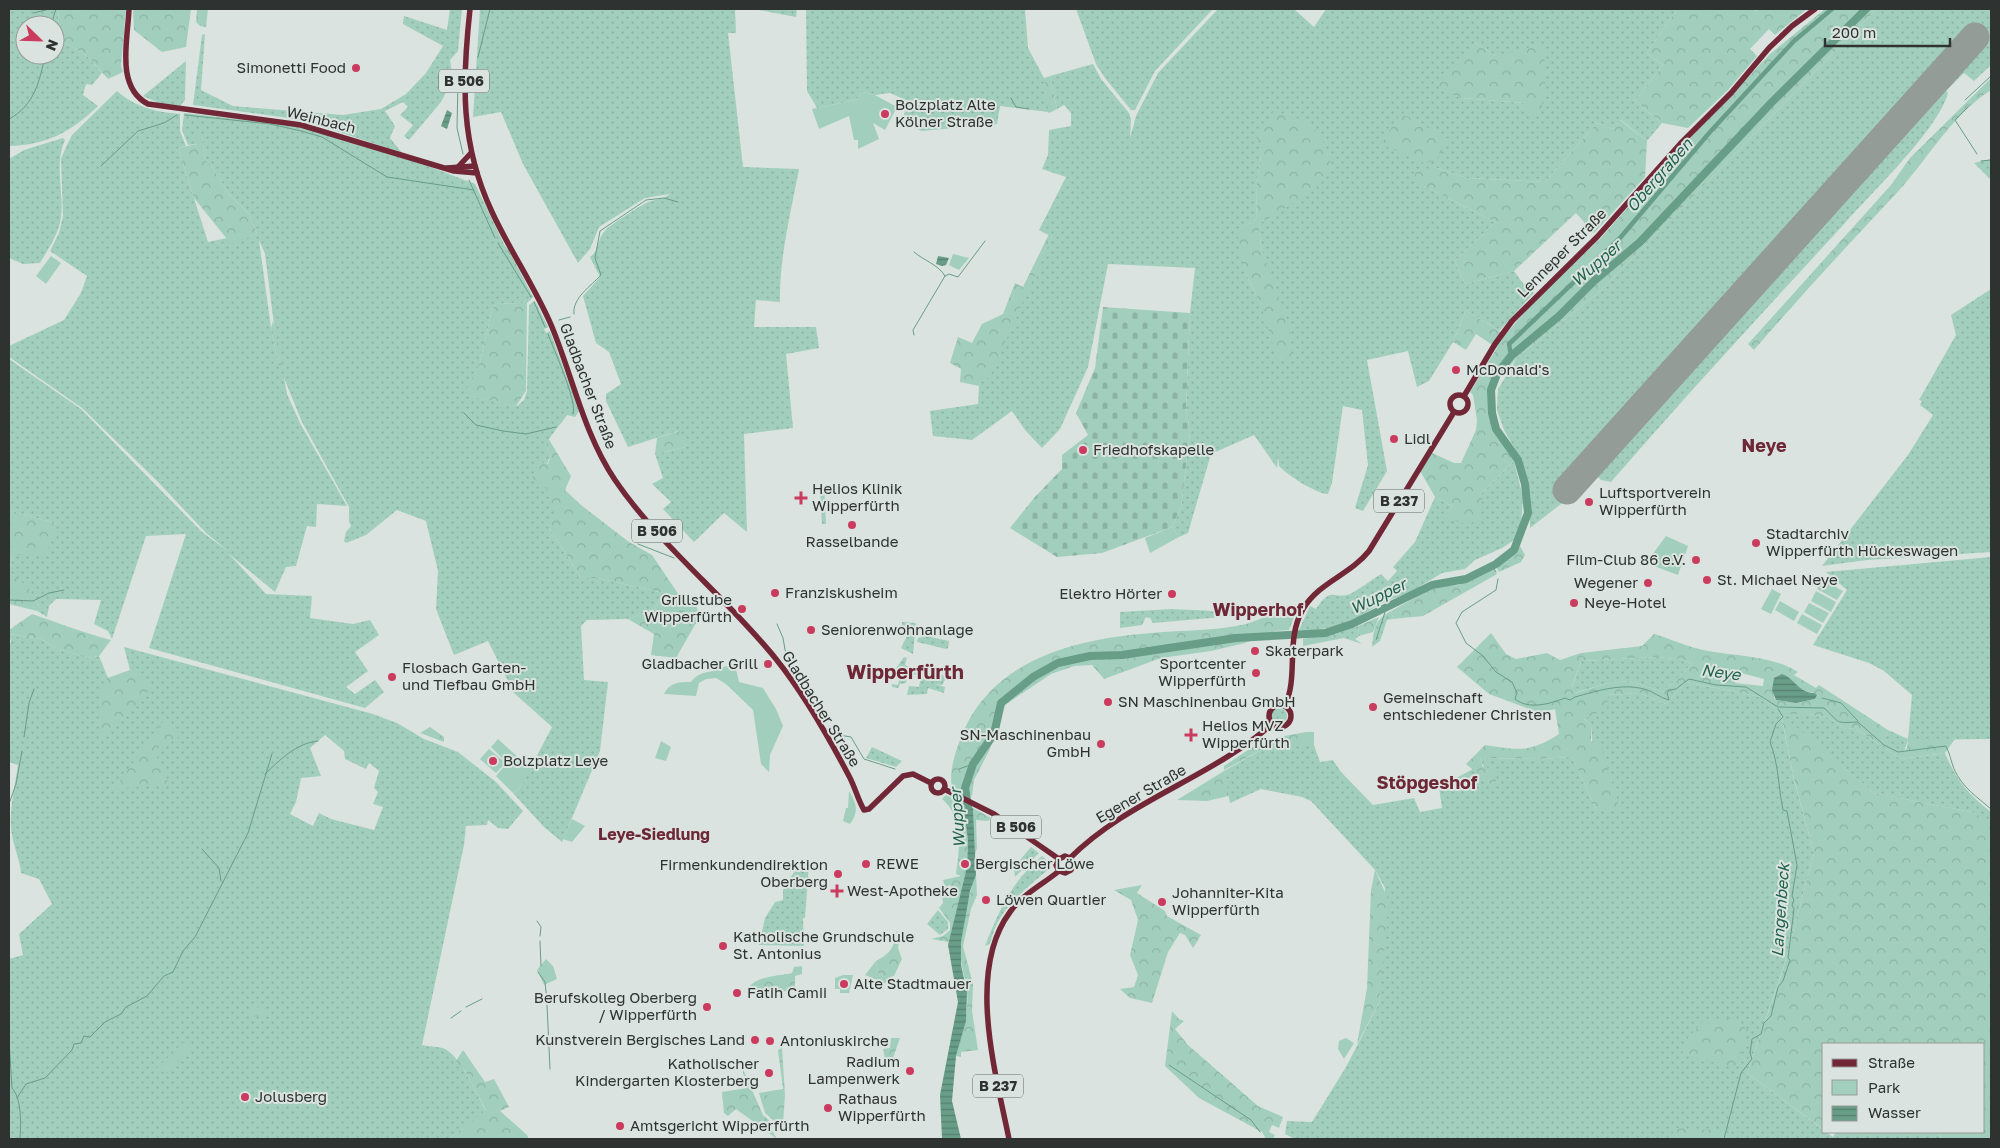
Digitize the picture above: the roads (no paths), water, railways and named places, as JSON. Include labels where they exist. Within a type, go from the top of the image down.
[{"type":"main road","name":"Weinbach","points":[[129,9],[126,69],[132,90],[148,104],[301,125],[458,172],[477,173]]},
{"type":"main road","name":"B 506","points":[[470,9],[464,87],[466,121],[471,153],[477,173]]},
{"type":"main road","name":"Lenneper Straße","points":[[1464,396],[1495,344],[1512,321],[1597,237],[1680,144],[1731,93],[1769,48],[1792,26],[1815,9]]},
{"type":"main road","points":[[458,167],[471,153]]},
{"type":"main road","name":"Weinbach","points":[[445,168],[475,166]]},
{"type":"main road","name":"Gladbacher Straße","points":[[477,173],[492,213],[548,319],[590,431],[609,470],[639,512],[780,664],[851,779],[859,797]]},
{"type":"main road","points":[[1455,395],[1464,396],[1468,402],[1467,408],[1460,413],[1454,412],[1450,405],[1451,399],[1455,395]]},
{"type":"main road","name":"B 237","points":[[1285,706],[1291,689],[1292,649],[1295,628],[1306,604],[1315,593],[1358,563],[1369,551],[1454,412]]},
{"type":"main road","points":[[1279,705],[1285,706],[1290,713],[1289,722],[1281,727],[1272,724],[1269,717],[1271,709],[1279,705]]},
{"type":"main road","name":"Egener Straße","points":[[1070,858],[1099,832],[1221,762],[1254,740],[1272,724]]},
{"type":"main road","name":"B 506","points":[[859,797],[862,808],[866,811],[903,776],[915,774],[931,783]]},
{"type":"main road","points":[[936,779],[941,780],[947,790],[940,793],[934,792],[931,788],[931,783],[936,779]]},
{"type":"main road","name":"B 506","points":[[947,790],[994,814],[1059,859]]},
{"type":"main road","points":[[859,797],[866,802],[874,804]]},
{"type":"main road","points":[[1065,856],[1070,858],[1073,865],[1070,870],[1065,873],[1059,871],[1056,865],[1059,859],[1065,856]]},
{"type":"main road","name":"B 237","points":[[1009,1139],[988,1028],[986,1000],[989,969],[996,942],[1008,914],[1027,894],[1059,871]]},
{"type":"water","points":[[447,110],[452,113],[447,129],[441,126]]},
{"type":"water","points":[[938,256],[949,258],[946,265],[936,264]]},
{"type":"water","points":[[1782,674],[1802,690],[1817,695],[1815,699],[1796,703],[1776,700],[1772,690],[1774,678]]},
{"type":"water","points":[[963,803],[973,808],[976,875],[970,891],[961,942],[961,965],[967,992],[966,1021],[956,1056],[952,1101],[961,1139],[942,1139],[940,1095],[958,1002],[948,945],[967,867],[968,841]]},
{"type":"waterway","points":[[34,13],[49,9]]},
{"type":"waterway","points":[[54,15],[56,9]]},
{"type":"waterway","name":"Weinbach","points":[[478,57],[490,9]]},
{"type":"waterway","name":"Obergraben","points":[[1511,356],[1509,344],[1620,238],[1710,132],[1794,41],[1832,9]]},
{"type":"waterway","name":"Wupper","points":[[968,806],[965,788],[973,764],[994,734],[1001,703],[1033,677],[1058,663],[1090,656],[1122,655],[1236,638],[1325,633],[1352,624],[1432,585],[1466,579],[1496,564],[1514,550],[1528,513],[1525,484],[1518,460],[1496,429],[1492,413],[1491,390],[1497,374],[1511,356],[1559,316],[1594,281],[1640,242],[1772,102],[1866,9]]},
{"type":"waterway","points":[[9,119],[18,114],[30,100],[38,83],[43,65]]},
{"type":"waterway","points":[[1965,100],[1991,76]]},
{"type":"waterway","name":"Weinbach","points":[[458,83],[457,128],[463,154]]},
{"type":"waterway","points":[[1011,98],[1016,107],[1029,109]]},
{"type":"waterway","points":[[1968,107],[1955,120],[1977,154]]},
{"type":"waterway","points":[[101,166],[138,131],[164,123],[177,115]]},
{"type":"waterway","points":[[185,115],[270,124],[301,131],[322,137],[387,177],[474,190]]},
{"type":"waterway","points":[[1981,161],[1991,160]]},
{"type":"waterway","name":"Weinbach","points":[[469,180],[495,238]]},
{"type":"waterway","points":[[574,314],[574,308],[579,298],[601,275],[595,258],[600,231],[646,200],[664,198],[678,202]]},
{"type":"waterway","points":[[914,335],[913,330],[945,276],[949,274],[958,277],[985,241]]},
{"type":"waterway","name":"Weinbach","points":[[498,243],[531,297]]},
{"type":"waterway","points":[[914,252],[939,269],[945,276]]},
{"type":"waterway","name":"Weinbach","points":[[534,302],[545,327]]},
{"type":"waterway","points":[[559,320],[570,317]]},
{"type":"waterway","name":"Weinbach","points":[[548,334],[569,387],[574,408],[573,414]]},
{"type":"waterway","points":[[464,413],[476,425],[503,431],[526,434],[556,427]]},
{"type":"waterway","name":"Weinbach","points":[[638,544],[674,558]]},
{"type":"waterway","name":"Neye","points":[[1492,565],[1496,572]]},
{"type":"waterway","name":"Neye","points":[[1498,579],[1496,590],[1462,612],[1456,623],[1466,643],[1483,656],[1496,672],[1512,682],[1517,693],[1515,699],[1521,702],[1539,705],[1565,698],[1570,700],[1600,690],[1618,687],[1635,687],[1647,690],[1669,700],[1667,693],[1669,690],[1676,689],[1689,679],[1716,685],[1746,687],[1778,707],[1824,708],[1838,721],[1858,722],[1884,745],[1898,752],[1946,746],[1954,769],[1961,781],[1991,809]]},
{"type":"waterway","points":[[9,600],[33,601],[49,593],[64,590]]},
{"type":"waterway","points":[[1376,640],[1387,606]]},
{"type":"waterway","name":"Weinbach","points":[[777,624],[783,638],[787,661]]},
{"type":"waterway","points":[[24,737],[29,703],[34,689]]},
{"type":"waterway","points":[[1822,698],[1841,703],[1858,721]]},
{"type":"waterway","name":"Langenbeck","points":[[1724,1139],[1741,1073],[1752,1059],[1750,1053],[1752,1039],[1761,1034],[1764,1023],[1771,1016],[1778,987],[1783,981],[1790,960],[1788,958],[1794,909],[1792,896],[1797,865],[1787,811],[1783,810],[1777,767],[1770,742],[1776,724],[1783,717],[1778,709]]},
{"type":"waterway","name":"Weinbach","points":[[833,734],[851,737],[864,759],[895,769]]},
{"type":"waterway","points":[[265,774],[296,749],[310,742],[318,741]]},
{"type":"waterway","points":[[9,804],[16,784],[22,751]]},
{"type":"waterway","points":[[17,1098],[26,1084],[45,1078],[72,1050],[74,1044],[81,1043],[84,1036],[90,1037],[105,1022],[121,1014],[126,1007],[147,996],[164,976],[173,972],[183,951],[195,937],[248,833],[272,754]]},
{"type":"waterway","name":"Weinbach","points":[[959,769],[973,764]]},
{"type":"waterway","points":[[202,849],[219,868],[221,881]]},
{"type":"waterway","points":[[537,921],[541,927],[540,936]]},
{"type":"waterway","points":[[540,941],[541,966]]},
{"type":"waterway","points":[[538,972],[545,982],[547,1001]]},
{"type":"waterway","points":[[466,1007],[482,999]]},
{"type":"waterway","points":[[547,1005],[550,1069]]},
{"type":"waterway","points":[[451,1018],[461,1011]]},
{"type":"waterway","points":[[9,1041],[12,1088],[18,1098],[20,1112],[20,1139]]},
{"type":"waterway","points":[[1169,1065],[1251,1120],[1260,1132]]},
{"type":"place","name":"Simonetti Food","points":[[356,68]]},
{"type":"place","name":"Bolzplatz Alte Kölner Straße","points":[[885,114]]},
{"type":"place","name":"McDonald's","points":[[1456,370]]},
{"type":"place","name":"Lidl","points":[[1394,439]]},
{"type":"place","name":"Friedhofskapelle","points":[[1083,450]]},
{"type":"place","name":"Helios Klinik Wipperfürth","points":[[801,498]]},
{"type":"place","name":"Luftsportverein Wipperfürth","points":[[1589,502]]},
{"type":"place","name":"Rasselbande","points":[[852,525]]},
{"type":"place","name":"Stadtarchiv Wipperfürth Hückeswagen","points":[[1756,543]]},
{"type":"place","name":"Film-Club 86 e.V.","points":[[1696,560]]},
{"type":"place","name":"St. Michael Neye","points":[[1707,580]]},
{"type":"place","name":"Wegener","points":[[1648,583]]},
{"type":"place","name":"Franziskusheim","points":[[775,593]]},
{"type":"place","name":"Elektro Hörter","points":[[1172,594]]},
{"type":"place","name":"Neye-Hotel","points":[[1574,603]]},
{"type":"place","name":"Grillstube Wipperfürth","points":[[742,609]]},
{"type":"place","name":"Seniorenwohnanlage","points":[[811,630]]},
{"type":"place","name":"Skaterpark","points":[[1255,651]]},
{"type":"place","name":"Gladbacher Grill","points":[[768,664]]},
{"type":"place","name":"Sportcenter Wipperfürth","points":[[1256,673]]},
{"type":"place","name":"Flosbach Garten- und Tiefbau GmbH","points":[[392,677]]},
{"type":"place","name":"SN Maschinenbau GmbH","points":[[1108,702]]},
{"type":"place","name":"Gemeinschaft entschiedener Christen","points":[[1373,707]]},
{"type":"place","name":"Helios MVZ Wipperfürth","points":[[1191,735]]},
{"type":"place","name":"SN-Maschinenbau GmbH","points":[[1101,744]]},
{"type":"place","name":"Bolzplatz Leye","points":[[493,761]]},
{"type":"place","name":"REWE","points":[[866,864]]},
{"type":"place","name":"Bergischer Löwe","points":[[965,864]]},
{"type":"place","name":"Firmenkundendirektion Oberberg","points":[[838,874]]},
{"type":"place","name":"West-Apotheke","points":[[837,891]]},
{"type":"place","name":"Löwen Quartier","points":[[986,900]]},
{"type":"place","name":"Johanniter-Kita Wipperfürth","points":[[1162,902]]},
{"type":"place","name":"Katholische Grundschule St. Antonius","points":[[723,946]]},
{"type":"place","name":"Alte Stadtmauer","points":[[844,984]]},
{"type":"place","name":"Fatih Camii","points":[[737,993]]},
{"type":"place","name":"Berufskolleg Oberberg / Wipperfürth","points":[[707,1007]]},
{"type":"place","name":"Kunstverein Bergisches Land","points":[[755,1040]]},
{"type":"place","name":"Antoniuskirche","points":[[770,1041]]},
{"type":"place","name":"Radium Lampenwerk","points":[[910,1071]]},
{"type":"place","name":"Katholischer Kindergarten Klosterberg","points":[[769,1073]]},
{"type":"place","name":"Jolusberg","points":[[245,1097]]},
{"type":"place","name":"Rathaus Wipperfürth","points":[[828,1108]]},
{"type":"place","name":"Amtsgericht Wipperfürth","points":[[620,1126]]},
{"type":"district","name":"Neye","points":[[1764,446]]},
{"type":"district","name":"Wipperhof","points":[[1258,610]]},
{"type":"district","name":"Wipperfürth","points":[[905,672]]},
{"type":"district","name":"Stöpgeshof","points":[[1427,783]]},
{"type":"district","name":"Leye-Siedlung","points":[[654,834]]}]
